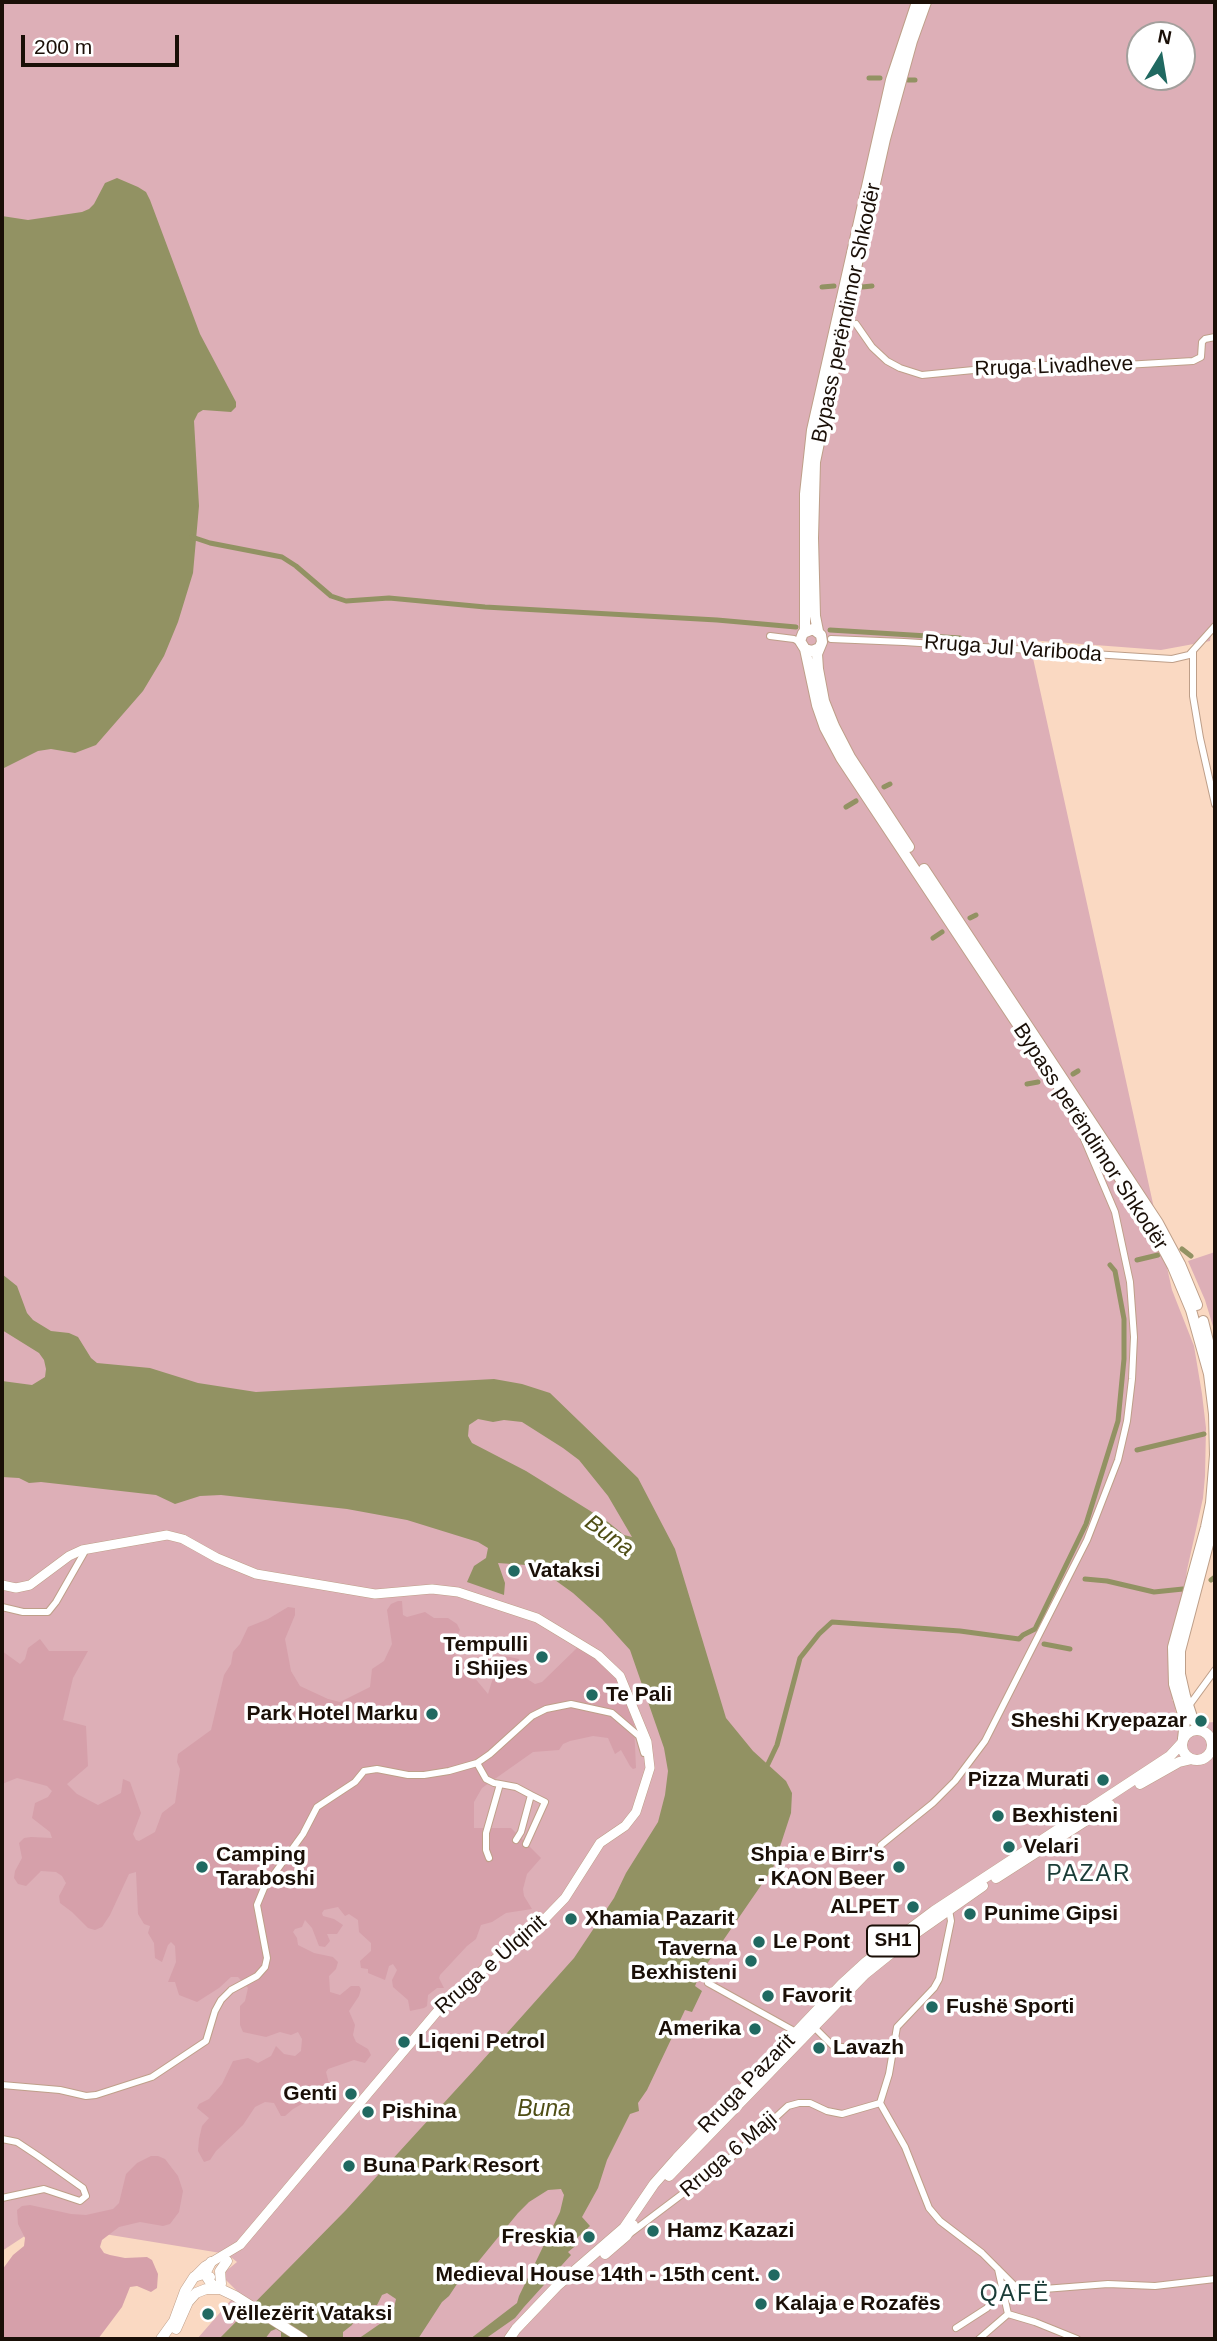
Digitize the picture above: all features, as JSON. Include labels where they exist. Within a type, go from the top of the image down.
[{"type":"highway","name":"Bypass perëndimor Shkodër","points":[[918,2],[891,80],[812,430],[804,505],[801,639],[817,705],[825,728],[841,758],[1163,1246],[1191,1310],[1206,1359],[1215,1435],[1213,1480],[1211,1503],[1198,1560],[1173,1647],[1173,1673],[1185,1708],[1202,1730]]},
{"type":"highway","name":"Bypass perëndimor Shkodër","points":[[926,2],[912,41],[885,139],[817,451],[813,516],[815,616],[822,640],[818,669],[824,701],[850,757],[1158,1223],[1196,1302],[1215,1369]]},
{"type":"highway","points":[[801,639],[812,651],[822,640]]},
{"type":"highway","points":[[801,639],[822,640]]},
{"type":"highway","name":"Bypass perëndimor Shkodër","points":[[1185,1708],[1180,1651],[1215,1518]]},
{"type":"highway","points":[[1182,1741],[1185,1708]]},
{"type":"main road","points":[[2,1585],[16,1588],[30,1585],[83,1549],[172,1535],[228,1564],[256,1574],[375,1594],[432,1589],[453,1591],[533,1616],[588,1647],[616,1671],[646,1742],[650,1768]]},
{"type":"main road","name":"SH1","points":[[1182,1741],[1191,1731],[1215,1729]]},
{"type":"main road","name":"SH1","points":[[1192,1759],[1208,1756],[1214,1745],[1202,1730]]},
{"type":"main road","points":[[1182,1741],[1182,1750],[1192,1759]]},
{"type":"main road","name":"Rruga Pazarit","points":[[659,2182],[842,1984],[909,1929],[1170,1756],[1182,1741]]},
{"type":"main road","name":"Rruga Pazarit","points":[[659,2182],[865,1974],[904,1942],[1160,1772],[1192,1759]]},
{"type":"main road","name":"Rruga e Ulqinit","points":[[211,2262],[238,2248],[274,2202],[441,2007],[504,1951],[537,1927],[565,1899],[600,1843],[625,1826],[633,1817],[650,1768]]},
{"type":"main road","name":"SH1","points":[[516,2339],[558,2294],[626,2236],[659,2182]]},
{"type":"main road","name":"SH1","points":[[509,2339],[557,2286],[624,2228],[659,2182]]},
{"type":"main road","name":"Rruga e Ulqinit","points":[[164,2339],[185,2291],[199,2275],[245,2248],[257,2226]]},
{"type":"main road","points":[[220,2287],[220,2272],[227,2261]]},
{"type":"main road","points":[[211,2262],[199,2275],[303,2339]]},
{"type":"main road","name":"Rruga e Ulqinit","points":[[164,2339],[180,2322],[199,2275]]},
{"type":"main road","points":[[188,2302],[199,2291],[220,2287]]},
{"type":"street","name":"Rruga Livadheve","points":[[856,324],[872,347],[887,361],[922,375],[1025,365],[1125,365],[1193,361],[1201,357],[1202,342],[1215,337]]},
{"type":"street","points":[[1215,626],[1193,652],[1193,696],[1215,804]]},
{"type":"street","points":[[770,636],[801,639]]},
{"type":"street","name":"Rruga Jul Variboda","points":[[822,640],[904,642],[1172,659],[1193,652]]},
{"type":"street","points":[[881,1845],[940,1796],[985,1741],[1087,1540],[1118,1460],[1127,1421],[1132,1379],[1134,1337],[1130,1282],[1115,1212],[1067,1101]]},
{"type":"street","points":[[2,1607],[23,1612],[48,1612],[84,1553],[83,1549]]},
{"type":"street","points":[[1185,1708],[1215,1670]]},
{"type":"street","points":[[2,2085],[96,2095],[152,2077],[206,2042],[221,2000],[231,1990],[257,1976],[265,1967],[267,1958],[258,1917],[259,1896],[274,1871],[303,1834],[317,1807],[370,1768],[424,1775],[477,1763],[532,1716],[546,1709],[571,1704],[612,1713],[620,1719],[639,1736],[646,1763],[650,1768]]},
{"type":"street","points":[[477,1763],[486,1779],[516,1787],[545,1802],[526,1844]]},
{"type":"street","points":[[489,1858],[486,1833],[500,1784]]},
{"type":"street","points":[[516,1840],[521,1832],[531,1795]]},
{"type":"street","points":[[949,1910],[951,1921],[939,1979],[934,1988],[897,2027],[889,2074],[880,2103],[905,2147],[929,2208],[940,2221],[972,2244],[1016,2287]]},
{"type":"street","points":[[708,1983],[796,2032]]},
{"type":"street","name":"Rruga Pazarit","points":[[813,2026],[833,2046],[860,2049]]},
{"type":"street","name":"Rruga 6 Maji","points":[[626,2236],[738,2152],[788,2106],[810,2103],[842,2114],[880,2103]]},
{"type":"street","points":[[2,2139],[17,2142],[38,2156],[83,2188],[86,2196],[80,2201],[44,2189],[2,2198]]},
{"type":"street","points":[[998,2269],[1008,2314]]},
{"type":"street","points":[[956,2328],[987,2308],[1002,2293],[1016,2287],[1054,2289],[1108,2284],[1155,2286],[1215,2279]]},
{"type":"street","points":[[979,2339],[1008,2314]]},
{"type":"street","points":[[1008,2314],[1077,2339]]},
{"type":"shaded area","points":[[2,2],[1215,2],[1215,613],[1210,641],[1161,650],[1029,640],[1172,1290],[1194,1346],[1206,1428],[1203,1498],[1187,1570],[1172,1701],[1174,1700],[1177,1720],[1171,1716],[1170,1725],[1215,1722],[1215,2339],[197,2339],[238,2292],[225,2279],[226,2271],[237,2262],[227,2254],[43,2224],[2,2251]]},
{"type":"shaded area","points":[[1215,1252],[1215,1333],[1205,1300],[1188,1261]]},
{"type":"shaded area","points":[[402,1601],[403,1615],[407,1617],[425,1612],[434,1618],[448,1618],[457,1624],[460,1630],[453,1643],[454,1653],[488,1694],[500,1655],[519,1659],[521,1675],[535,1684],[542,1682],[579,1646],[591,1652],[614,1674],[623,1694],[634,1724],[636,1768],[630,1766],[621,1750],[615,1754],[608,1738],[593,1736],[570,1741],[563,1744],[559,1750],[533,1752],[482,1788],[474,1802],[474,1828],[511,1828],[541,1858],[527,1874],[523,1889],[532,1909],[506,1913],[481,1925],[476,1939],[440,1975],[444,1988],[437,1988],[428,1995],[427,2006],[424,2008],[410,2011],[408,2000],[393,1987],[392,1980],[397,1970],[393,1964],[389,1966],[385,1980],[368,1973],[368,1969],[361,1968],[360,1961],[371,1951],[371,1943],[359,1932],[358,1920],[349,1914],[345,1916],[338,1907],[324,1910],[322,1913],[323,1916],[343,1925],[337,1934],[327,1934],[330,1941],[325,1947],[319,1946],[312,1928],[305,1920],[302,1927],[295,1929],[293,1932],[298,1945],[314,1953],[333,1957],[338,1962],[336,1969],[329,1976],[330,1992],[340,1995],[351,1986],[359,1986],[361,1989],[349,2011],[355,2025],[353,2035],[356,2042],[368,2049],[371,2055],[365,2063],[354,2060],[328,2069],[326,2072],[329,2083],[323,2092],[285,2116],[281,2116],[274,2103],[265,2102],[255,2107],[243,2125],[210,2160],[204,2162],[198,2151],[199,2139],[202,2126],[209,2118],[197,2108],[222,2084],[233,2061],[248,2058],[258,2063],[271,2056],[276,2046],[284,2054],[295,2056],[301,2051],[302,2039],[298,2032],[291,2035],[280,2032],[266,2037],[243,2032],[240,2025],[240,2006],[245,2001],[248,1988],[238,1977],[231,1977],[197,2002],[179,1995],[175,1982],[168,1982],[176,1962],[175,1946],[171,1942],[168,1945],[162,1962],[155,1958],[154,1943],[148,1933],[150,1926],[144,1924],[138,1914],[136,1872],[129,1874],[110,1915],[102,1927],[95,1930],[88,1928],[60,1903],[59,1896],[66,1883],[56,1872],[41,1871],[26,1886],[18,1884],[14,1878],[22,1858],[19,1843],[24,1838],[52,1838],[50,1832],[32,1818],[35,1803],[48,1797],[52,1791],[47,1786],[17,1778],[2,1784],[2,1651],[20,1664],[25,1659],[28,1648],[40,1639],[49,1651],[88,1651],[73,1678],[63,1720],[86,1726],[88,1766],[67,1784],[77,1794],[98,1805],[121,1793],[123,1779],[130,1782],[141,1813],[133,1834],[139,1841],[155,1832],[162,1813],[175,1803],[180,1769],[178,1754],[211,1730],[224,1675],[231,1664],[233,1652],[248,1627],[288,1607],[295,1608],[295,1615],[285,1639],[291,1671],[300,1686],[340,1702],[370,1687],[372,1669],[384,1661],[392,1644],[387,1610],[391,1604]]},
{"type":"shaded area","points":[[151,2156],[165,2159],[178,2176],[183,2191],[179,2212],[170,2224],[163,2226],[140,2222],[119,2227],[102,2240],[100,2247],[104,2253],[110,2255],[125,2258],[147,2257],[152,2260],[158,2274],[157,2288],[151,2292],[137,2286],[130,2287],[122,2307],[98,2339],[2,2339],[2,2270],[24,2246],[25,2238],[18,2224],[17,2210],[30,2205],[86,2215],[113,2209],[119,2203],[126,2174],[137,2163]]},
{"type":"water","points":[[117,178],[146,192],[200,334],[236,402],[236,407],[231,412],[203,410],[194,421],[199,506],[193,573],[164,656],[143,691],[96,745],[75,753],[51,749],[38,751],[2,769],[2,216],[28,220],[82,212],[94,204],[105,183]]},
{"type":"water","name":"Buna","points":[[2,1274],[17,1286],[27,1313],[33,1320],[51,1331],[78,1337],[97,1363],[150,1368],[198,1383],[256,1392],[494,1379],[550,1393],[638,1478],[675,1549],[726,1718],[753,1751],[786,1781],[792,1793],[791,1813],[773,1868],[700,1974],[695,1986],[702,1991],[692,2012],[685,2010],[647,2090],[638,2103],[639,2111],[630,2114],[607,2160],[598,2188],[582,2217],[590,2226],[576,2239],[579,2243],[568,2252],[571,2255],[515,2318],[485,2339],[470,2339],[517,2303],[560,2212],[564,2195],[561,2189],[548,2190],[518,2213],[473,2268],[461,2278],[418,2339],[358,2339],[393,2312],[396,2299],[387,2293],[382,2295],[377,2305],[359,2309],[352,2325],[343,2332],[343,2339],[281,2339],[281,2332],[276,2329],[265,2339],[219,2339],[346,2210],[474,2070],[574,1958],[614,1898],[626,1873],[658,1822],[668,1771],[664,1748],[630,1650],[602,1619],[548,1575],[543,1576],[526,1565],[498,1563],[505,1583],[504,1595],[467,1582],[474,1566],[486,1558],[488,1548],[478,1542],[407,1520],[347,1509],[221,1495],[200,1496],[175,1504],[156,1495],[41,1482],[29,1483],[19,1478],[2,1477],[2,1381],[32,1385],[45,1377],[46,1369],[39,1353],[2,1330]],"holes":[[[478,1419],[522,1422],[579,1460],[608,1496],[632,1537],[624,1535],[608,1522],[526,1471],[472,1443],[468,1436],[469,1425]]]},
{"type":"waterway","points":[[869,78],[880,78]]},
{"type":"waterway","points":[[908,80],[915,80]]},
{"type":"waterway","points":[[822,287],[834,286]]},
{"type":"waterway","points":[[862,287],[872,286]]},
{"type":"waterway","points":[[192,537],[282,557],[331,596],[346,601],[389,598],[485,607],[796,627]]},
{"type":"waterway","points":[[830,630],[960,638]]},
{"type":"waterway","points":[[884,787],[890,784]]},
{"type":"waterway","points":[[846,807],[856,801]]},
{"type":"waterway","points":[[970,918],[976,915]]},
{"type":"waterway","points":[[933,938],[942,932]]},
{"type":"waterway","points":[[1073,1074],[1078,1071]]},
{"type":"waterway","points":[[1027,1084],[1038,1082]]},
{"type":"waterway","points":[[1182,1249],[1191,1256]]},
{"type":"waterway","points":[[1137,1260],[1158,1255]]},
{"type":"waterway","points":[[768,1764],[777,1745],[800,1658],[832,1622],[960,1631],[1019,1639],[1035,1629],[1086,1524],[1118,1421],[1124,1359],[1124,1319],[1115,1271],[1110,1265]]},
{"type":"waterway","points":[[1137,1450],[1204,1434]]},
{"type":"waterway","points":[[1211,1580],[1215,1577]]},
{"type":"waterway","points":[[1085,1579],[1107,1581],[1154,1592],[1183,1589]]},
{"type":"waterway","points":[[1044,1644],[1070,1649]]},
{"type":"place","name":"Vataksi","points":[[514,1571]]},
{"type":"place","name":"Tempulli i Shijes","points":[[542,1657]]},
{"type":"place","name":"Te Pali","points":[[592,1695]]},
{"type":"place","name":"Park Hotel Marku","points":[[432,1714]]},
{"type":"place","name":"Sheshi Kryepazar","points":[[1201,1721]]},
{"type":"place","name":"Pizza Murati","points":[[1103,1780]]},
{"type":"place","name":"Bexhisteni","points":[[998,1816]]},
{"type":"place","name":"Velari","points":[[1009,1847]]},
{"type":"place","name":"Camping Taraboshi","points":[[202,1867]]},
{"type":"place","name":"Shpia e Birr's - KAON Beer","points":[[899,1867]]},
{"type":"place","name":"ALPET","points":[[913,1907]]},
{"type":"place","name":"Punime Gipsi","points":[[970,1914]]},
{"type":"place","name":"Xhamia Pazarit","points":[[571,1919]]},
{"type":"place","name":"Le Pont","points":[[759,1942]]},
{"type":"place","name":"Taverna Bexhisteni","points":[[751,1961]]},
{"type":"place","name":"Favorit","points":[[768,1996]]},
{"type":"place","name":"Fushë Sporti","points":[[932,2007]]},
{"type":"place","name":"Amerika","points":[[755,2029]]},
{"type":"place","name":"Liqeni Petrol","points":[[404,2042]]},
{"type":"place","name":"Lavazh","points":[[819,2048]]},
{"type":"place","name":"Genti","points":[[351,2094]]},
{"type":"place","name":"Pishina","points":[[368,2112]]},
{"type":"place","name":"Buna Park Resort","points":[[349,2166]]},
{"type":"place","name":"Hamz Kazazi","points":[[653,2231]]},
{"type":"place","name":"Freskia","points":[[589,2237]]},
{"type":"place","name":"Medieval House 14th - 15th cent.","points":[[774,2275]]},
{"type":"place","name":"Kalaja e Rozafës","points":[[761,2304]]},
{"type":"place","name":"Vëllezërit Vataksi","points":[[208,2314]]},
{"type":"district","name":"PAZAR","points":[[1089,1875]]},
{"type":"district","name":"QAFË","points":[[1015,2295]]}]
